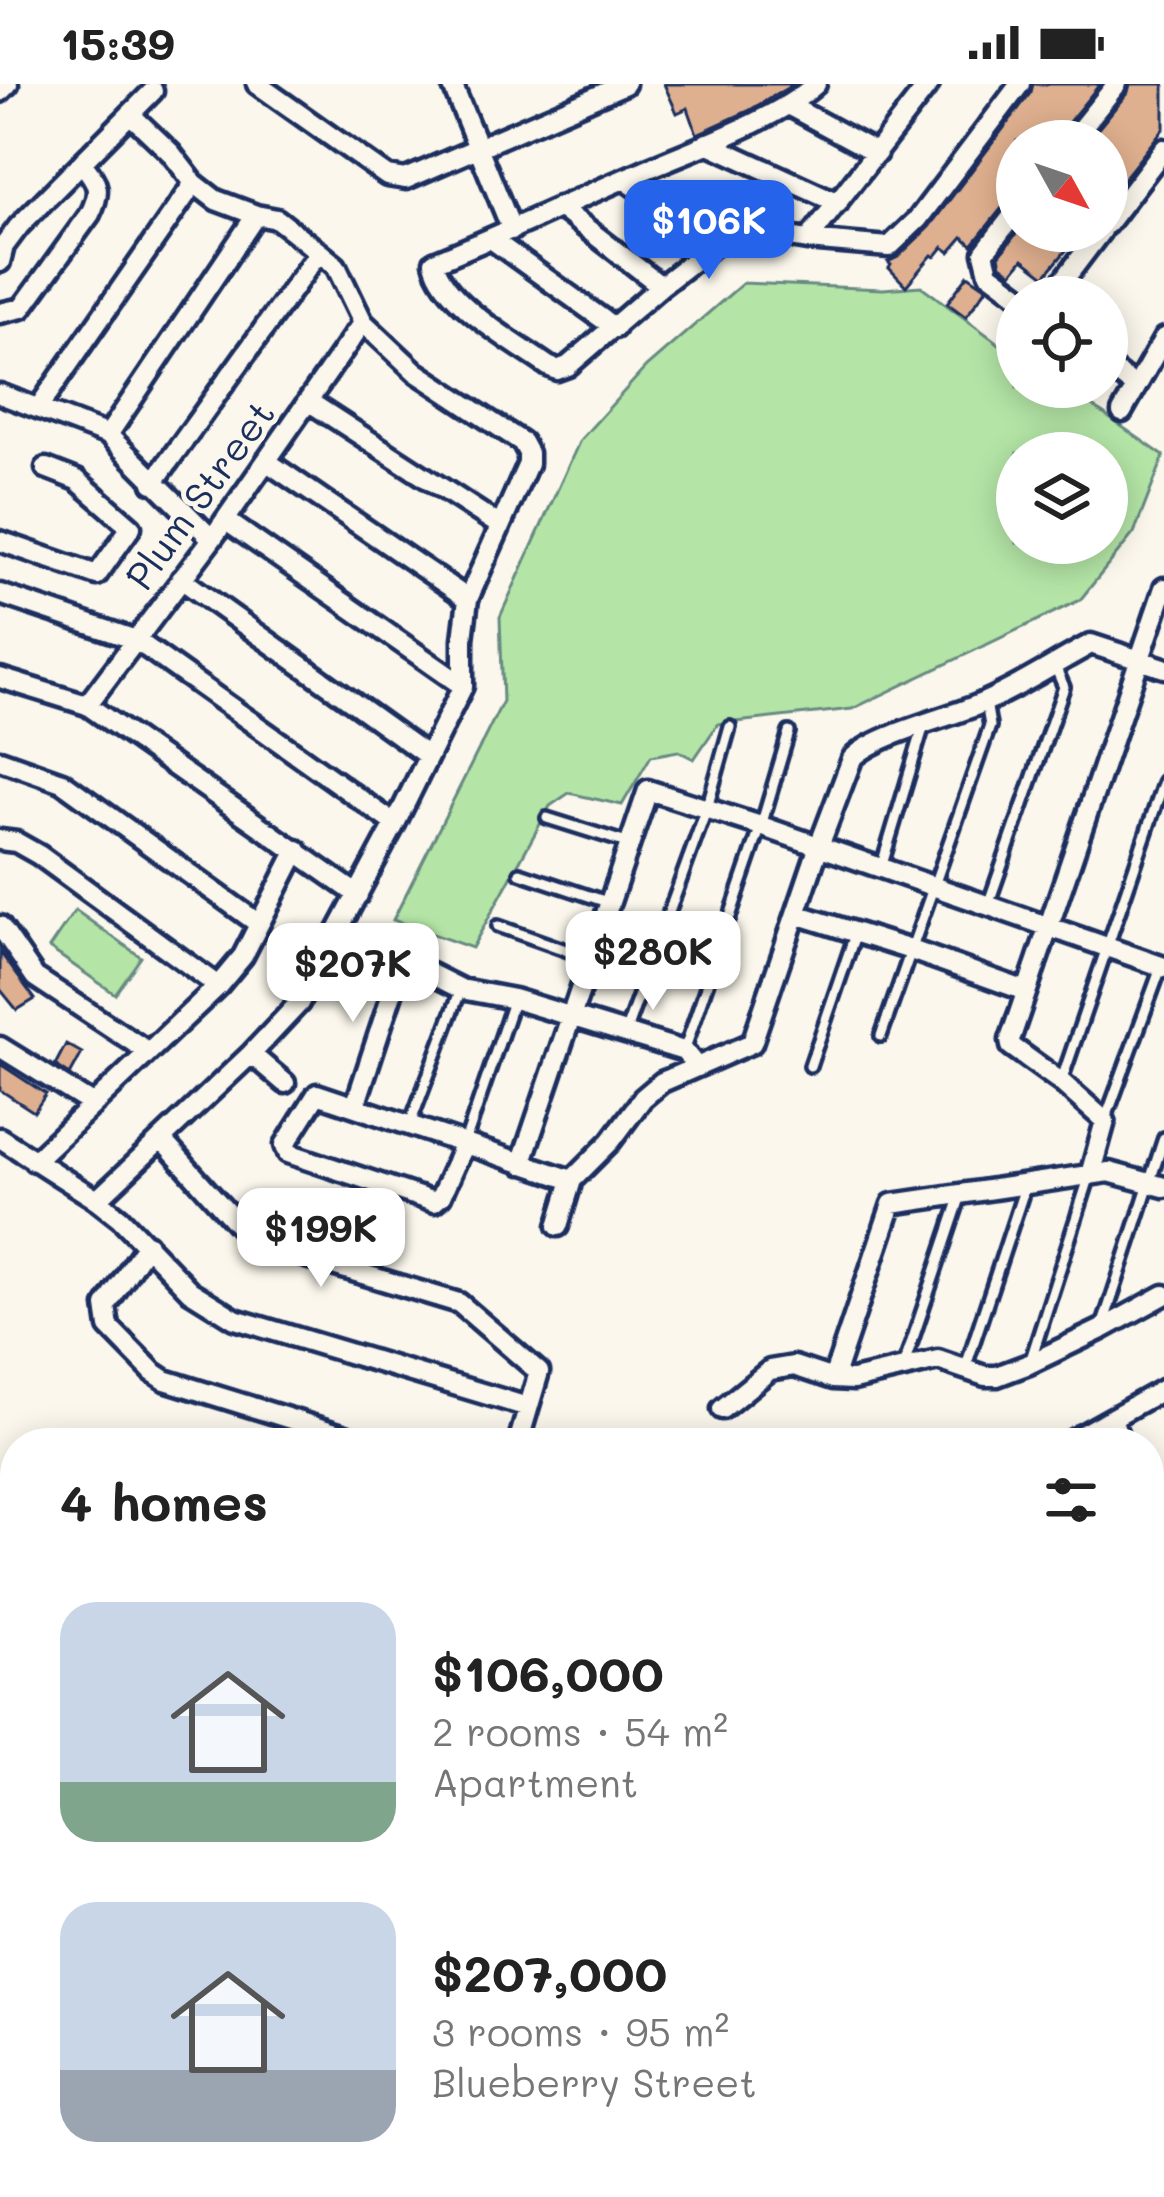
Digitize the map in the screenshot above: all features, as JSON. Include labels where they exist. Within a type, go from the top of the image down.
[{"type":"street","points":[[0,92],[8,84]]},
{"type":"street","points":[[257,84],[387,176],[406,179],[625,84]]},
{"type":"street","points":[[452,84],[512,230]]},
{"type":"street","points":[[816,84],[788,105],[707,143],[434,262],[437,275],[459,301],[556,370],[568,366],[715,244],[749,230],[889,248],[918,219],[1020,84]]},
{"type":"street","points":[[808,240],[929,84]]},
{"type":"street","points":[[1088,120],[1117,84]]},
{"type":"street","points":[[0,262],[4,246],[19,226],[152,92]]},
{"type":"street","points":[[788,105],[877,153]]},
{"type":"street","points":[[97,1199],[299,1003],[463,686],[468,599],[528,464],[522,442],[416,372],[363,322],[337,266],[277,219],[216,200],[130,114]]},
{"type":"street","points":[[707,143],[838,202]]},
{"type":"street","points":[[1128,196],[1164,149]]},
{"type":"street","points":[[0,313],[22,308],[90,214],[99,197],[94,178],[82,163]]},
{"type":"street","points":[[624,179],[715,244]]},
{"type":"street","points":[[39,407],[194,183]]},
{"type":"street","points":[[560,207],[661,286]]},
{"type":"street","points":[[108,435],[256,215]]},
{"type":"street","points":[[996,237],[984,253],[989,273],[996,278]]},
{"type":"street","points":[[491,239],[615,328]]},
{"type":"street","points":[[153,483],[319,252]]},
{"type":"street","points":[[1067,276],[1086,252]]},
{"type":"street","name":"Plum Street","points":[[87,704],[212,539],[363,322]]},
{"type":"street","points":[[1122,412],[1164,338]]},
{"type":"street","points":[[1128,382],[1135,387]]},
{"type":"street","points":[[0,394],[108,435],[212,539]]},
{"type":"street","points":[[308,401],[499,525]]},
{"type":"street","points":[[266,461],[468,599]]},
{"type":"street","points":[[0,541],[97,575],[131,527],[77,480],[46,468]]},
{"type":"street","points":[[225,520],[463,686]]},
{"type":"street","points":[[181,579],[428,756]]},
{"type":"street","points":[[1090,1174],[1105,1121],[1011,1046],[1010,1040],[1164,588]]},
{"type":"street","points":[[0,594],[136,640],[395,824]]},
{"type":"street","points":[[558,1226],[572,1180],[611,1141],[643,1098],[690,1059],[752,1043],[819,846],[858,752],[986,702],[1091,644],[1164,668]]},
{"type":"street","points":[[0,677],[87,704],[358,895]]},
{"type":"street","points":[[0,760],[62,782],[259,924]]},
{"type":"street","points":[[520,1164],[648,790],[1163,964]]},
{"type":"street","points":[[0,840],[16,842],[39,855],[218,986]]},
{"type":"street","points":[[34,1161],[218,986],[243,956],[297,850]]},
{"type":"street","points":[[796,914],[1026,991]]},
{"type":"street","points":[[0,926],[35,977],[147,1051]]},
{"type":"street","points":[[355,1106],[403,960],[460,989],[572,1016],[690,1059]]},
{"type":"street","points":[[0,1047],[92,1104]]},
{"type":"street","points":[[251,1054],[285,1082]]},
{"type":"street","points":[[464,1144],[434,1202],[288,1153],[285,1145],[317,1094],[572,1180]]},
{"type":"street","points":[[0,1138],[97,1199],[190,1292],[235,1319],[528,1407]]},
{"type":"street","points":[[162,1140],[239,1226],[273,1247],[459,1303],[538,1372],[522,1428]]},
{"type":"street","points":[[833,1379],[892,1204],[1108,1172],[1156,1185]]},
{"type":"street","points":[[146,1244],[106,1306],[110,1327],[165,1380],[320,1428]]},
{"type":"street","points":[[722,1409],[770,1370],[794,1366],[853,1381],[938,1360],[997,1376],[1164,1295]]},
{"type":"street","points":[[1095,1428],[1164,1389]]},
{"type":"street","points":[[1112,1419],[1115,1428]]},
{"type":"lane","points":[[988,905],[1064,687],[1054,664]]},
{"type":"lane","points":[[881,1036],[990,726],[986,702]]},
{"type":"lane","points":[[881,868],[925,725]]},
{"type":"lane","points":[[626,1033],[707,808],[730,727]]},
{"type":"lane","points":[[690,1059],[789,732]]},
{"type":"lane","points":[[1061,1082],[1164,781]]},
{"type":"lane","points":[[548,818],[630,844]]},
{"type":"lane","points":[[520,873],[610,903]]},
{"type":"lane","points":[[497,926],[591,959]]},
{"type":"lane","points":[[810,1066],[856,932]]},
{"type":"lane","points":[[1105,1121],[1163,964]]},
{"type":"lane","points":[[410,1125],[460,989]]},
{"type":"lane","points":[[464,1144],[514,999]]},
{"type":"lane","points":[[1102,1329],[1156,1185],[1164,1138]]},
{"type":"lane","points":[[1029,1364],[1090,1174]]},
{"type":"lane","points":[[965,1369],[1026,1184]]},
{"type":"lane","points":[[903,1368],[962,1192]]},
{"type":"green space","points":[[743,283],[883,289],[921,286],[996,341],[996,408],[1095,408],[1164,456],[1128,540],[1128,432],[996,432],[996,564],[1109,564],[1080,600],[852,709],[718,724],[694,759],[678,751],[651,756],[622,805],[569,793],[550,806],[472,948],[393,920],[503,701],[500,617],[580,440],[646,367]]},
{"type":"green space","points":[[75,910],[141,957],[115,994],[49,948]]},
{"type":"building","points":[[664,84],[794,84],[697,134],[688,108],[677,113]]},
{"type":"building","points":[[1033,84],[1100,84],[1071,120],[1010,120]]},
{"type":"building","points":[[1130,84],[1164,84],[1164,128],[1128,173],[1128,120],[1105,120]]},
{"type":"building","points":[[996,138],[996,215],[972,245],[963,237],[950,252],[943,247],[906,286],[888,262],[929,227]]},
{"type":"building","points":[[1002,252],[1065,252],[1045,276],[1023,259],[1012,273],[1001,265]]},
{"type":"building","points":[[968,275],[987,288],[966,317],[947,303]]},
{"type":"building","points":[[0,952],[35,999],[17,1010],[0,989]]},
{"type":"building","points":[[66,1044],[82,1053],[70,1075],[55,1065]]},
{"type":"building","points":[[0,1064],[46,1094],[34,1112],[0,1090]]}]
